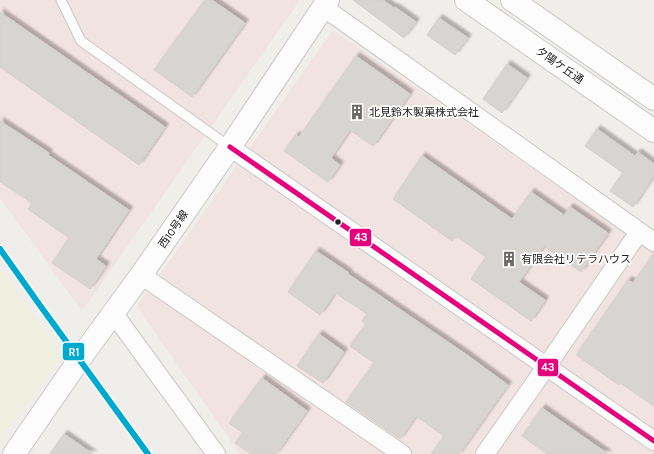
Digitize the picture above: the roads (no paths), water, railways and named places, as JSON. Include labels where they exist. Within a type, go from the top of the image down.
[{"type":"street","name":"夕陽ケ丘通","points":[[466,0],[654,131]]},
{"type":"street","points":[[512,0],[654,99]]},
{"type":"street","name":"西10号線","points":[[17,453],[79,360],[114,314],[230,147],[326,3]]},
{"type":"street","points":[[326,3],[654,242]]},
{"type":"street","points":[[230,147],[654,441]]},
{"type":"street","points":[[485,454],[639,232]]},
{"type":"street","points":[[141,275],[402,454]]},
{"type":"street","points":[[114,314],[216,454]]},
{"type":"lane","points":[[61,0],[81,41],[230,147]]},
{"type":"place","name":"北見鈴木製菓株式会社","points":[[357,112]]},
{"type":"place","name":"有限会社リテラハウス","points":[[509,259]]}]
